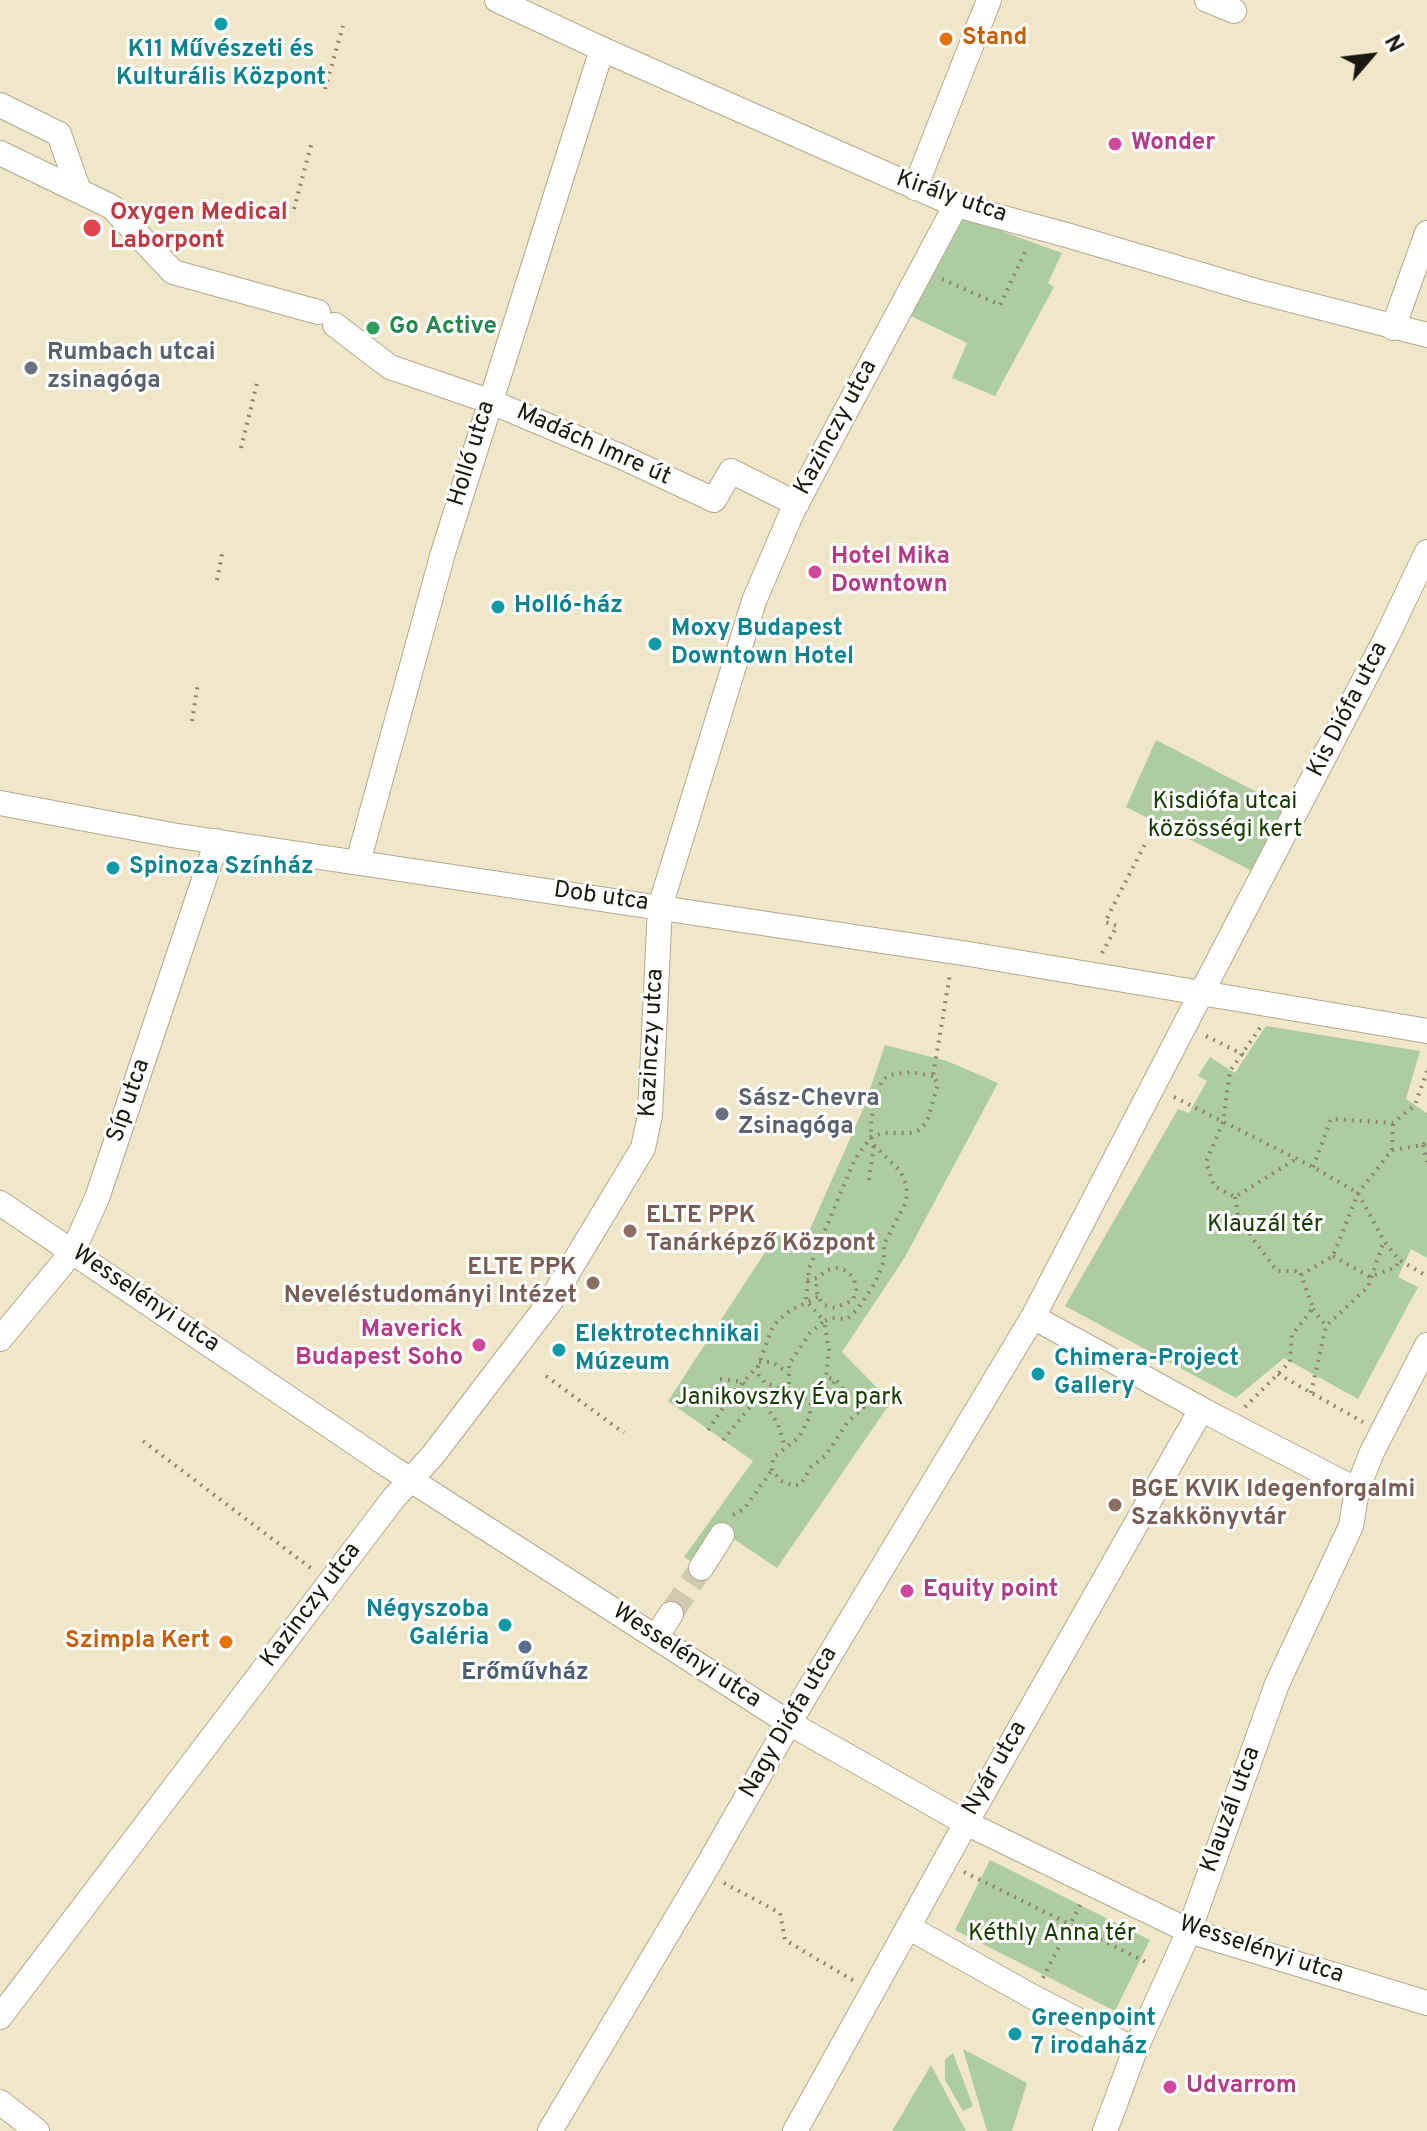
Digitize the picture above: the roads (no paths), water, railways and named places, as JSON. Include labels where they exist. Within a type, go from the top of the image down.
[{"type":"street","name":"Király utca","points":[[497,0],[956,205],[1427,335]]},
{"type":"street","points":[[915,188],[989,0]]},
{"type":"street","points":[[1207,0],[1234,11]]},
{"type":"street","name":"Holló utca","points":[[358,862],[443,553],[602,49]]},
{"type":"street","points":[[0,105],[59,134],[79,191]]},
{"type":"street","name":"Madách Imre út","points":[[0,153],[112,207],[173,272],[326,318],[390,367],[489,401],[714,500],[731,471],[797,504]]},
{"type":"street","name":"Kazinczy utca","points":[[0,2017],[393,1499],[433,1455],[550,1302],[643,1148],[650,1115],[660,907],[754,601],[797,504],[956,205]]},
{"type":"street","points":[[1393,328],[1427,233]]},
{"type":"street","name":"Kis Diófa utca","points":[[1202,994],[1387,636],[1427,552]]},
{"type":"street","name":"Dob utca","points":[[0,803],[217,841],[969,954],[1202,994]]},
{"type":"street","name":"Síp utca","points":[[0,1339],[73,1251],[97,1198],[217,841]]},
{"type":"street","points":[[1427,1031],[1202,994],[1033,1317],[1201,1410],[1357,1490],[1372,1452],[1427,1345]]},
{"type":"street","name":"Wesselényi utca","points":[[0,1203],[411,1480],[789,1723],[966,1823],[1189,1931],[1427,2003]]},
{"type":"street","name":"Nagy Diófa utca","points":[[550,2131],[789,1723],[1033,1317]]},
{"type":"street","name":"Nyár utca","points":[[795,2131],[1201,1410]]},
{"type":"street","name":"Klauzál utca","points":[[1105,2131],[1135,2050],[1189,1931],[1277,1684],[1351,1526],[1357,1490]]},
{"type":"street","points":[[701,1568],[722,1535]]},
{"type":"street","points":[[656,1637],[671,1614]]},
{"type":"street","points":[[908,1927],[1135,2050]]},
{"type":"street","points":[[0,2102],[37,2131]]},
{"type":"tunnel","points":[[671,1614],[701,1568]]},
{"type":"place","name":"K11 Művészeti és Kulturális Központ","points":[[221,24]]},
{"type":"place","name":"Stand","points":[[946,39]]},
{"type":"place","name":"Wonder","points":[[1115,144]]},
{"type":"place","name":"Oxygen Medical Laborpont","points":[[92,228]]},
{"type":"place","name":"Go Active","points":[[373,328]]},
{"type":"place","name":"Rumbach utcai zsinagóga","points":[[31,368]]},
{"type":"place","name":"Hotel Mika Downtown","points":[[815,572]]},
{"type":"place","name":"Holló-ház","points":[[498,607]]},
{"type":"place","name":"Moxy Budapest Downtown Hotel","points":[[655,644]]},
{"type":"place","name":"Spinoza Színház","points":[[113,868]]},
{"type":"place","name":"Sász-Chevra Zsinagóga","points":[[722,1114]]},
{"type":"place","name":"ELTE PPK Tanárképző Központ","points":[[630,1231]]},
{"type":"place","name":"ELTE PPK Neveléstudományi Intézet","points":[[593,1283]]},
{"type":"place","name":"Maverick Budapest Soho","points":[[479,1345]]},
{"type":"place","name":"Elektrotechnikai Múzeum","points":[[559,1350]]},
{"type":"place","name":"Chimera-Project Gallery","points":[[1038,1374]]},
{"type":"place","name":"BGE KVIK Idegenforgalmi Szakkönyvtár","points":[[1115,1505]]},
{"type":"place","name":"Equity point","points":[[907,1591]]},
{"type":"place","name":"Négyszoba Galéria","points":[[505,1625]]},
{"type":"place","name":"Szimpla Kert","points":[[226,1642]]},
{"type":"place","name":"Erőművház","points":[[525,1647]]},
{"type":"place","name":"Greenpoint 7 irodaház","points":[[1015,2034]]},
{"type":"place","name":"Udvarrom","points":[[1170,2087]]},
{"type":"park label","name":"Kisdiófa utcai közösségi kert","points":[[1225,817]]},
{"type":"park label","name":"Klauzál tér","points":[[1265,1226]]},
{"type":"park label","name":"Janikovszky Éva park","points":[[789,1399]]},
{"type":"park label","name":"Kéthly Anna tér","points":[[1052,1935]]}]
